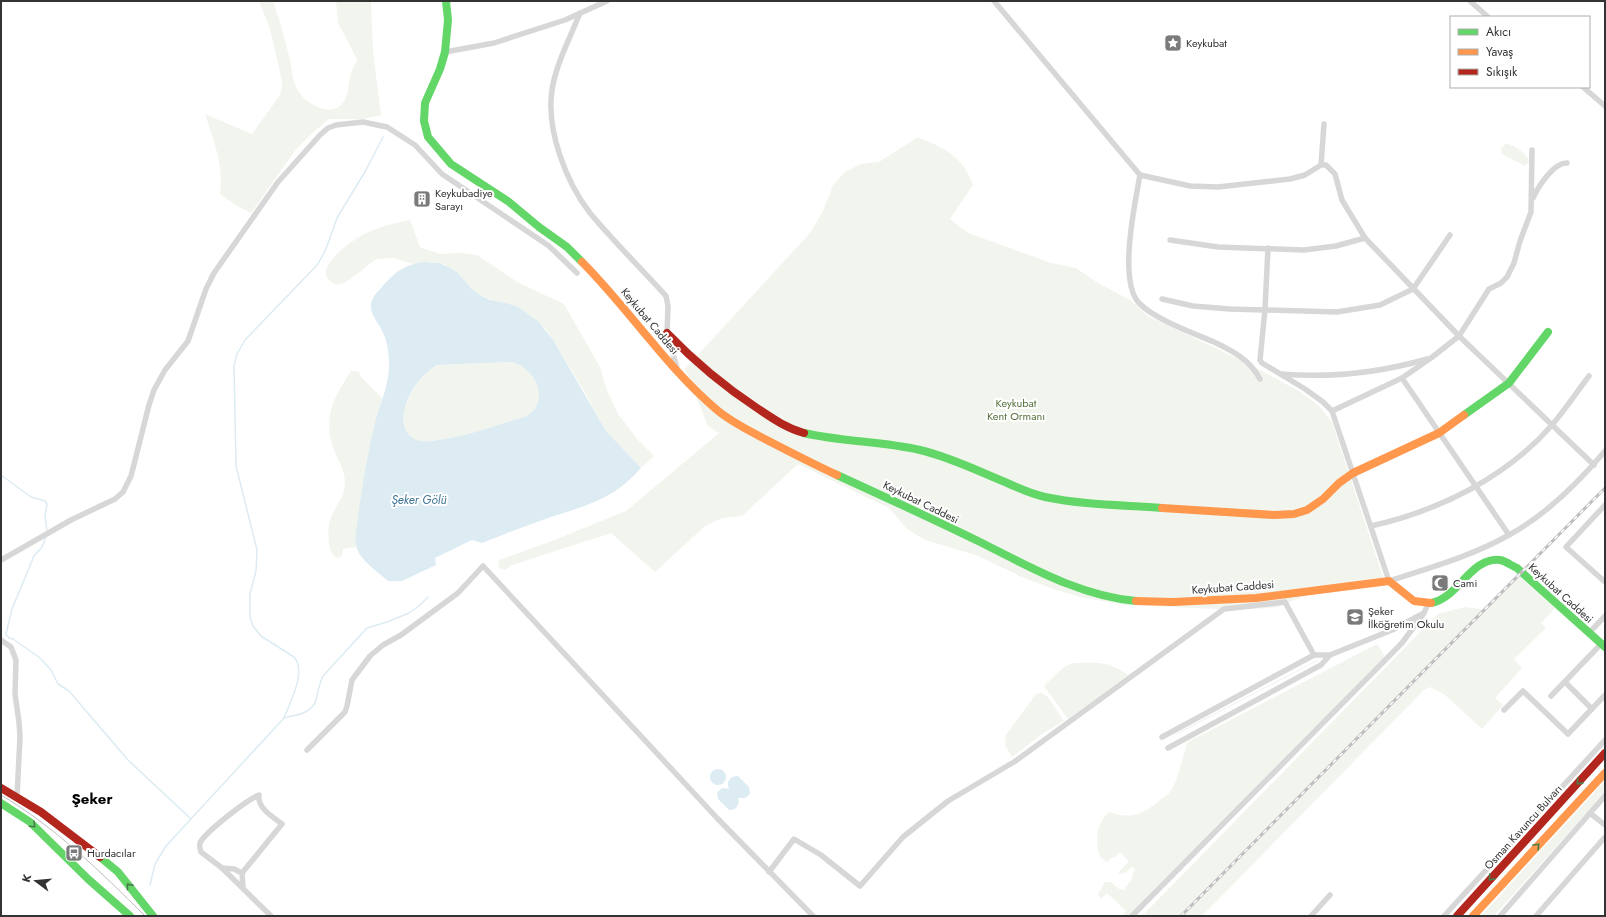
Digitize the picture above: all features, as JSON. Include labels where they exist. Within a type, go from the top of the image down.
[{"type":"main road","name":"Keykubat Caddesi","points":[[446,1],[448,20],[445,52],[440,69],[425,103],[424,121],[428,137],[450,164],[509,202],[539,227],[567,246],[605,285],[692,387],[709,404],[727,418],[809,462],[904,505],[1065,584],[1108,596],[1134,601],[1160,603],[1256,598],[1389,581]]},
{"type":"main road","points":[[667,333],[693,360],[716,379],[748,403],[786,427],[818,436],[878,442],[922,450],[960,463],[1018,488],[1044,497],[1102,504],[1263,515],[1288,515],[1303,512],[1311,508],[1339,483],[1353,473],[1439,433],[1508,383],[1548,332]]},
{"type":"main road","name":"Keykubat Caddesi","points":[[1428,604],[1437,603],[1444,600],[1469,575],[1485,562],[1491,559],[1509,562],[1603,646]]},
{"type":"main road","points":[[1389,581],[1412,600],[1428,604]]},
{"type":"main road","name":"Osman Kavuncu Bulvarı","points":[[1457,916],[1605,754]]},
{"type":"main road","name":"Osman Kavuncu Bulvarı","points":[[1473,916],[1605,773]]},
{"type":"main road","points":[[1,788],[41,812],[108,863],[118,872],[153,916]]},
{"type":"main road","points":[[1,803],[30,822],[88,879],[130,916]]},
{"type":"street","points":[[445,52],[494,43],[565,20],[607,1]]},
{"type":"street","points":[[994,1],[1140,175],[1190,186],[1218,187],[1294,178],[1311,172],[1321,165],[1326,165],[1334,172],[1342,200],[1365,238],[1459,336],[1594,465]]},
{"type":"street","points":[[1470,1],[1487,16]]},
{"type":"street","points":[[580,13],[552,90],[551,117],[556,143],[571,180],[590,213],[666,296],[668,306],[667,333],[678,371]]},
{"type":"street","points":[[1584,88],[1605,106]]},
{"type":"street","points":[[1,560],[71,520],[115,499],[124,492],[131,476],[154,390],[165,370],[188,341],[206,288],[214,273],[288,170],[320,134],[332,126],[344,123],[363,122],[387,127],[415,145],[442,174],[549,246],[578,273]]},
{"type":"street","points":[[1321,165],[1324,124]]},
{"type":"street","points":[[1332,411],[1402,378],[1431,358],[1459,336],[1489,289],[1504,280],[1513,268],[1520,241],[1530,216],[1532,200],[1532,150]]},
{"type":"street","points":[[1532,200],[1540,185],[1550,174],[1561,163],[1567,163]]},
{"type":"street","points":[[1140,175],[1131,227],[1129,249],[1131,281],[1136,299],[1142,306],[1170,323],[1237,354],[1252,365],[1260,379]]},
{"type":"street","points":[[1162,299],[1193,306],[1230,309],[1337,312],[1380,305],[1413,289],[1450,235]]},
{"type":"street","points":[[1170,240],[1218,247],[1292,250],[1336,246],[1365,238]]},
{"type":"street","points":[[1268,248],[1265,310],[1260,358],[1262,363],[1305,389],[1323,402],[1332,411],[1389,581],[1459,557],[1509,535],[1550,505],[1594,465],[1605,451]]},
{"type":"street","points":[[1279,374],[1348,374],[1387,369],[1431,358]]},
{"type":"street","points":[[1371,526],[1425,510],[1476,486],[1516,458],[1552,425],[1589,376]]},
{"type":"street","points":[[1402,378],[1509,535]]},
{"type":"street","points":[[1605,506],[1566,547],[1605,582]]},
{"type":"street","points":[[307,750],[345,712],[352,680],[370,656],[383,645],[401,634],[458,593],[483,566],[717,818],[813,916]]},
{"type":"street","points":[[1279,595],[1285,602],[1314,655]]},
{"type":"street","points":[[769,872],[794,839],[821,854],[860,886],[903,837],[948,801],[1014,762],[1224,609],[1285,602]]},
{"type":"street","points":[[1132,916],[1402,643],[1424,613],[1428,604]]},
{"type":"street","points":[[1162,737],[1314,655],[1330,655],[1392,630],[1424,613]]},
{"type":"street","points":[[1589,633],[1605,616]]},
{"type":"street","points":[[1,640],[12,647],[16,660],[15,694],[20,722],[17,797]]},
{"type":"street","points":[[1551,696],[1603,646]]},
{"type":"street","points":[[1168,748],[1321,665],[1330,655]]},
{"type":"street","points":[[1564,682],[1592,709]]},
{"type":"street","points":[[1504,710],[1523,691],[1568,734],[1605,695]]},
{"type":"street","points":[[1444,916],[1605,740]]},
{"type":"street","points":[[243,888],[242,873],[282,824],[260,805],[258,801],[259,795],[240,806],[206,835],[200,842],[199,848],[201,852],[222,868],[271,916]]},
{"type":"street","points":[[1503,915],[1605,796]]},
{"type":"street","points":[[1590,813],[1605,825]]},
{"type":"street","points":[[1536,916],[1605,837]]},
{"type":"street","points":[[222,868],[234,869],[242,873]]},
{"type":"street","points":[[1311,916],[1330,895]]},
{"type":"green space","points":[[259,1],[273,1],[290,60],[294,81],[299,92],[315,106],[328,110],[340,106],[344,101],[354,66],[358,61],[338,23],[336,1],[371,1],[373,52],[381,115],[363,119],[329,119],[310,135],[294,152],[251,213],[237,206],[220,194],[221,173],[215,144],[205,114],[252,134],[280,95],[282,81],[270,29]]},
{"type":"green space","name":"Keykubat Kent Ormanı","points":[[918,137],[952,154],[969,175],[973,185],[950,219],[968,233],[1051,263],[1076,268],[1098,283],[1130,300],[1148,316],[1247,363],[1299,391],[1319,406],[1332,422],[1383,577],[1381,585],[1303,596],[1278,607],[1226,611],[1216,609],[1126,605],[1085,598],[1053,589],[1022,577],[976,555],[925,540],[907,529],[889,508],[798,464],[742,516],[722,518],[705,526],[655,572],[611,533],[512,565],[505,570],[499,568],[499,560],[552,541],[626,511],[719,433],[708,426],[685,369],[810,233],[823,211],[833,185],[845,172],[861,164],[879,162]]},
{"type":"green space","points":[[1505,144],[1512,145],[1520,150],[1529,162],[1525,166],[1502,154],[1501,149]]},
{"type":"green space","points":[[410,220],[420,247],[440,254],[462,253],[477,255],[519,283],[564,304],[600,367],[606,388],[618,414],[638,440],[654,456],[641,468],[606,431],[583,389],[545,328],[506,303],[495,301],[480,295],[472,289],[458,273],[444,264],[429,262],[413,264],[394,258],[376,259],[341,284],[332,283],[326,276],[326,271],[331,260],[357,238],[378,228]]},
{"type":"green space","points":[[511,362],[520,365],[527,370],[537,385],[539,393],[538,402],[527,416],[471,433],[432,441],[417,440],[412,438],[406,431],[403,417],[412,391],[420,379],[437,365]]},
{"type":"green space","points":[[351,371],[359,372],[361,377],[382,398],[367,459],[361,497],[356,547],[343,549],[342,556],[337,558],[333,555],[329,545],[328,531],[330,519],[343,494],[345,479],[332,443],[329,430],[329,421],[335,398]]},
{"type":"green space","points":[[1519,576],[1555,608],[1541,623],[1546,628],[1514,659],[1522,668],[1495,698],[1503,705],[1482,729],[1444,694],[1430,687],[1424,690],[1202,916],[1142,916],[1438,614],[1465,607],[1486,610]]},
{"type":"green space","points":[[1377,644],[1385,656],[1129,916],[1122,916],[1126,911],[1107,893],[1101,899],[1098,894],[1105,882],[1111,882],[1119,889],[1124,890],[1131,880],[1135,869],[1131,867],[1125,873],[1118,873],[1129,861],[1120,852],[1107,862],[1100,857],[1097,845],[1099,827],[1109,812],[1130,815],[1148,809],[1170,792],[1178,774],[1188,742]]},
{"type":"green space","points":[[1317,660],[1176,735],[1175,734]]},
{"type":"green space","points":[[1072,663],[1101,663],[1121,670],[1128,675],[1068,719],[1044,686],[1063,668]]},
{"type":"green space","points":[[1041,693],[1048,697],[1064,721],[1045,732],[1012,757],[1005,745],[1006,735],[1036,694]]},
{"type":"green space","points":[[1605,781],[1605,792],[1494,916],[1481,916]]},
{"type":"water","name":"Şeker Gölü","points":[[417,263],[439,263],[449,267],[458,273],[472,289],[480,295],[490,300],[518,307],[539,322],[553,340],[606,431],[641,468],[631,479],[599,500],[482,543],[472,540],[435,558],[436,565],[402,581],[388,581],[363,559],[358,551],[356,543],[363,480],[376,419],[389,373],[386,341],[372,313],[371,304],[375,295],[391,278],[405,267]],"holes":[[[511,362],[520,365],[533,377],[539,393],[538,402],[527,416],[471,433],[432,441],[417,440],[412,438],[406,431],[403,417],[408,398],[420,379],[437,365]]]},
{"type":"water","points":[[718,769],[724,771],[726,777],[724,783],[718,785],[712,783],[710,777],[712,771]]},
{"type":"water","points":[[738,776],[749,787],[750,794],[745,798],[738,798],[739,802],[737,806],[734,809],[729,810],[718,799],[717,793],[722,788],[729,789],[729,780]]},
{"type":"waterway","points":[[284,718],[296,687],[299,671],[298,663],[294,657],[261,636],[253,626],[250,617],[250,594],[256,571],[257,550],[236,466],[234,366],[237,354],[245,340],[318,264],[326,249],[337,218],[366,170],[383,137]]},
{"type":"waterway","points":[[1,475],[31,497],[45,501],[47,504],[45,516],[47,532]]},
{"type":"waterway","points":[[46,537],[42,547],[34,556],[12,609],[6,634],[9,638],[13,639],[40,658],[51,670],[58,684],[69,691],[128,760],[191,819]]},
{"type":"waterway","points":[[150,885],[155,864],[166,846],[284,718],[303,713],[314,705],[323,676],[367,628],[409,613],[428,597]]},
{"type":"tram line","points":[[1,795],[40,821],[77,851],[145,916]]},
{"type":"railway","points":[[1181,916],[1605,488]]},
{"type":"traffic: fast","points":[[446,1],[448,20],[445,52],[440,69],[425,103],[424,121],[428,137],[451,164],[509,202],[539,227],[567,247],[582,262]]},
{"type":"traffic: fast","points":[[1464,415],[1509,383],[1548,332]]},
{"type":"traffic: fast","points":[[804,433],[920,450],[964,464],[1025,491],[1059,500],[1162,508]]},
{"type":"traffic: fast","points":[[837,475],[1056,579],[1095,593],[1136,601]]},
{"type":"traffic: fast","points":[[1431,603],[1441,600],[1449,594],[1480,565],[1490,561],[1500,560],[1517,568],[1605,647]]},
{"type":"traffic: fast","points":[[1,803],[30,822],[88,879],[130,916]]},
{"type":"traffic: fast","points":[[100,857],[118,872],[153,916]]},
{"type":"traffic: slow","points":[[582,262],[616,299],[664,357],[698,393],[717,410],[750,431],[837,475]]},
{"type":"traffic: slow","points":[[1162,508],[1274,515],[1294,514],[1307,510],[1323,499],[1339,483],[1353,473],[1439,433],[1464,415]]},
{"type":"traffic: slow","points":[[1136,601],[1173,602],[1256,598],[1389,581],[1414,601],[1431,603]]},
{"type":"traffic: slow","points":[[1473,916],[1605,773]]},
{"type":"traffic: jam","points":[[667,333],[699,364],[732,391],[779,422],[804,433]]},
{"type":"traffic: jam","points":[[1457,916],[1605,753]]},
{"type":"traffic: jam","points":[[1,788],[41,812],[100,857]]},
{"type":"place","name":"Keykubat","points":[[1173,43]]},
{"type":"place","name":"Keykubadiye Sarayı","points":[[422,199]]},
{"type":"place","name":"Cami","points":[[1440,583]]},
{"type":"place","name":"Şeker İlköğretim Okulu","points":[[1355,617]]},
{"type":"place","name":"Hurdacılar","points":[[74,853]]},
{"type":"district","name":"Şeker","points":[[92,799]]}]
